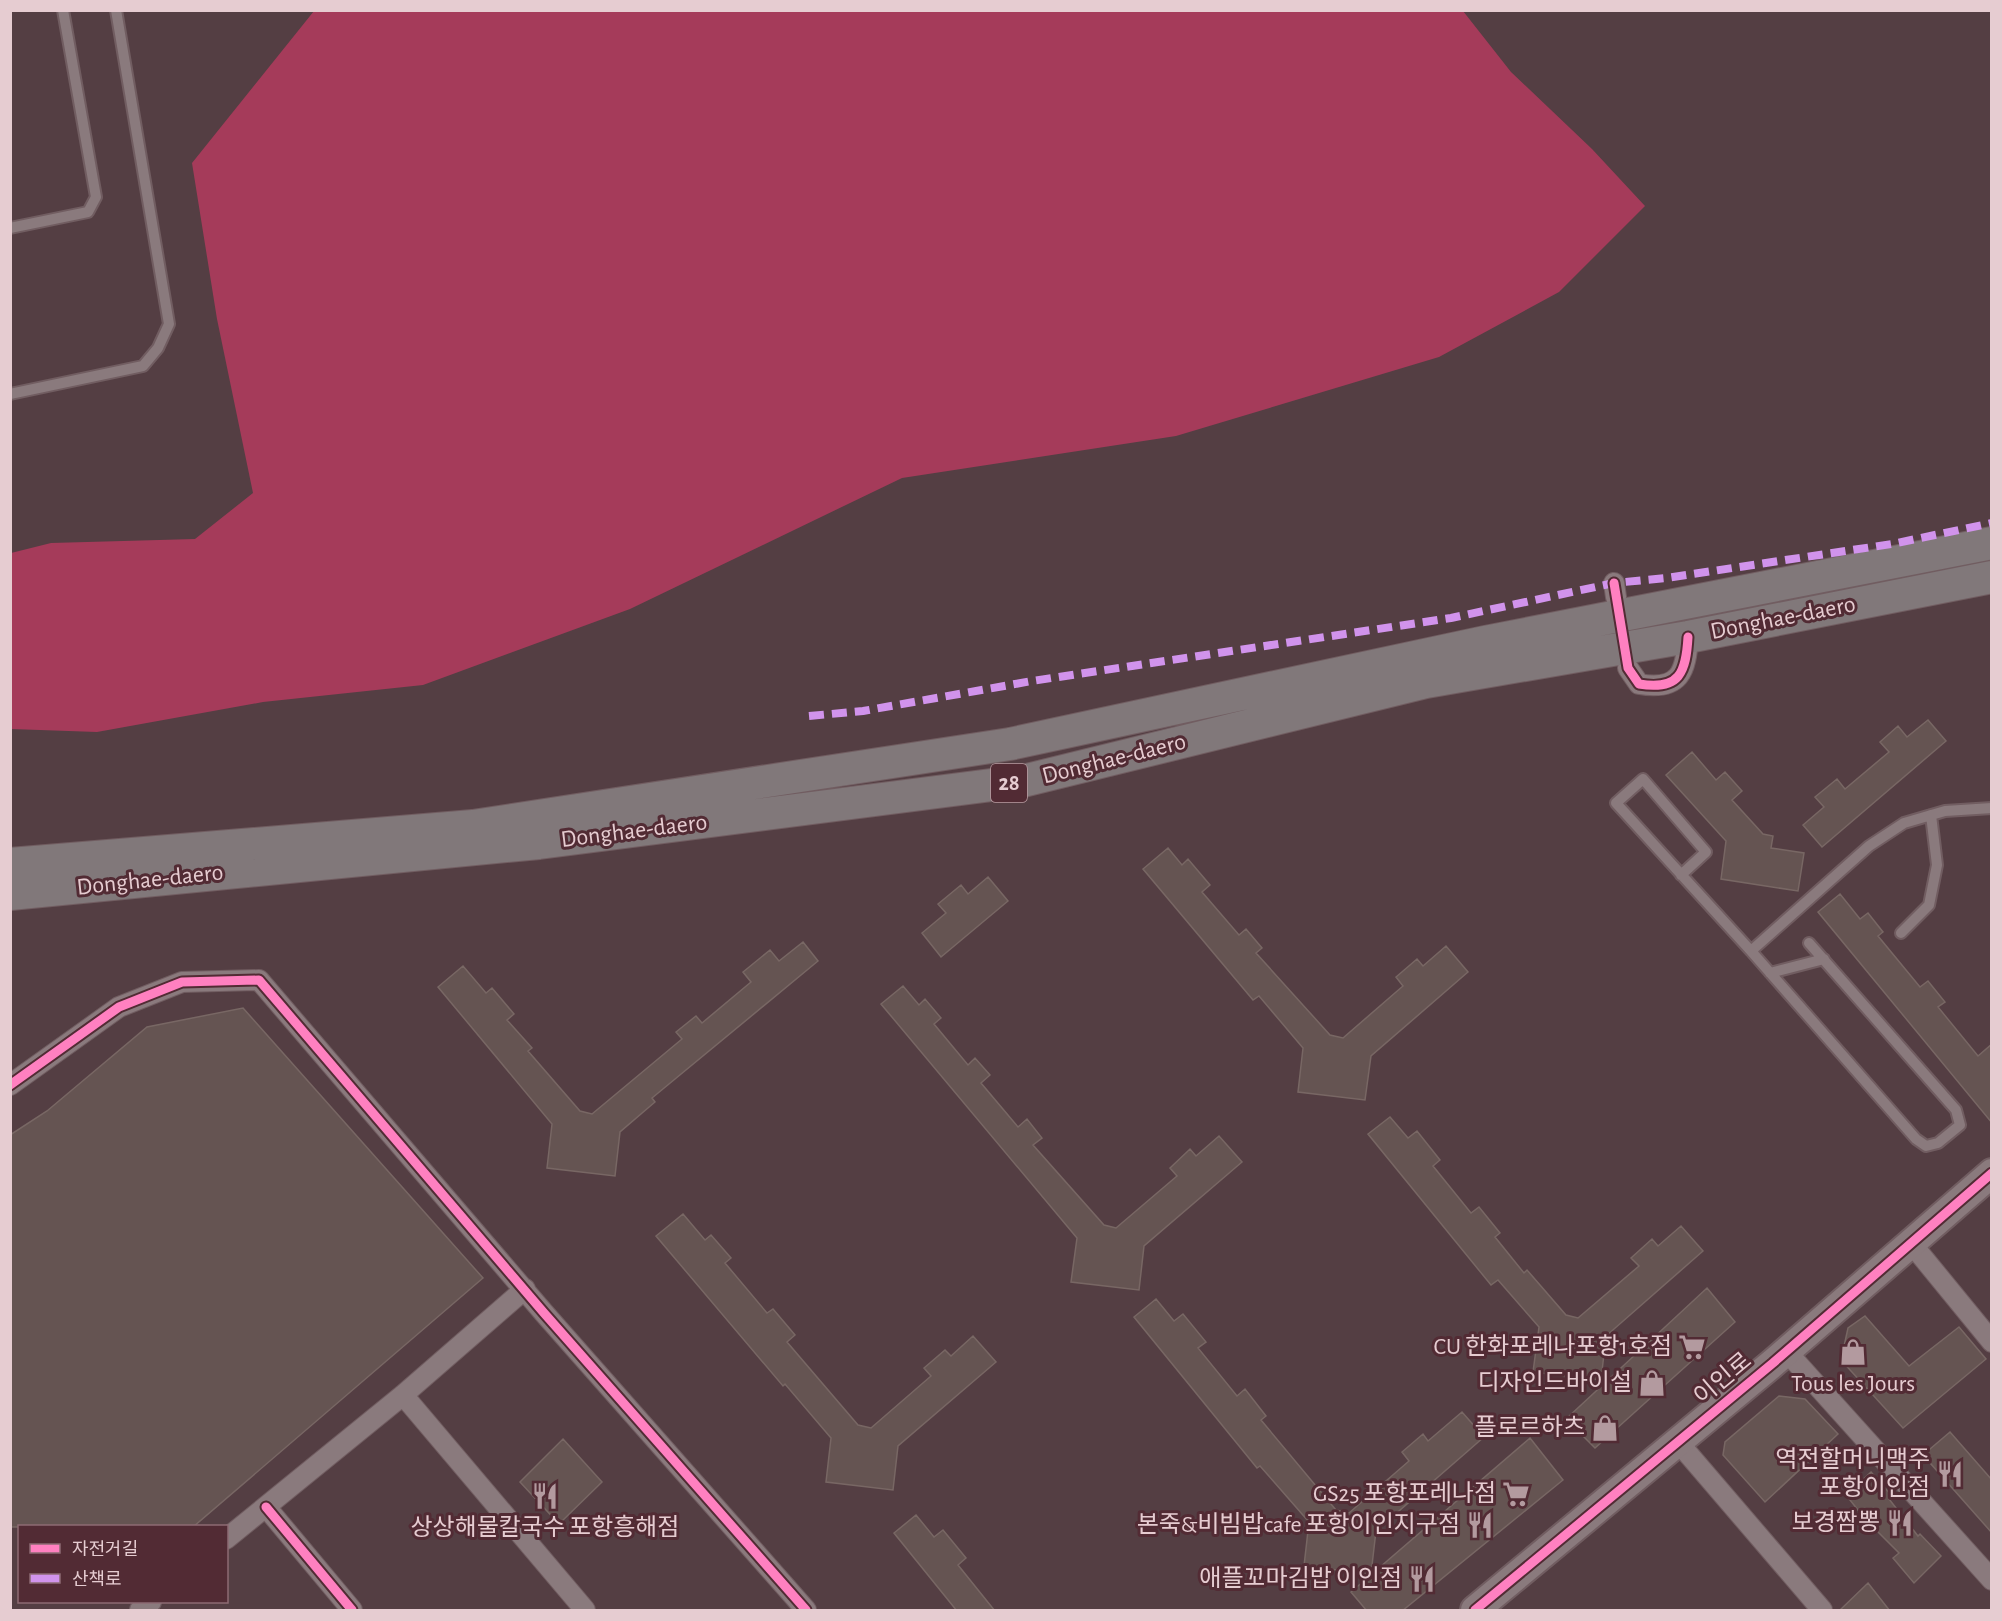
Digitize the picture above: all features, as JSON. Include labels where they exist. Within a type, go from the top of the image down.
[{"type":"main road","points":[[10,864],[473,826],[1010,744],[1485,642],[1992,543]]},
{"type":"main road","name":"Donghae-daero","points":[[10,894],[539,843],[1023,781],[1426,682],[1688,637],[1992,577]]},
{"type":"street","points":[[1628,668],[1639,684],[1654,687],[1676,679],[1686,666],[1688,637]]},
{"type":"street","points":[[10,1085],[119,1007],[182,982],[259,980],[806,1611]]},
{"type":"street","name":"이인로","points":[[1475,1611],[1786,1351],[1992,1173]]},
{"type":"street","points":[[1911,1243],[1992,1342]]},
{"type":"street","points":[[228,1537],[403,1395],[525,1289]]},
{"type":"street","points":[[1786,1351],[1992,1580]]},
{"type":"street","points":[[403,1395],[585,1611]]},
{"type":"street","points":[[1678,1442],[1822,1611]]},
{"type":"street","points":[[266,1507],[352,1611]]},
{"type":"lane","points":[[10,228],[88,212],[96,197],[63,10]]},
{"type":"lane","points":[[10,393],[143,366],[158,348],[169,324],[116,10]]},
{"type":"lane","points":[[1681,876],[1706,852],[1643,779],[1616,803],[1681,876],[1751,951],[1916,1139],[1926,1146],[1938,1143],[1960,1125],[1956,1110],[1809,943]]},
{"type":"lane","points":[[1751,951],[1869,846],[1904,823],[1931,815],[1992,808]]},
{"type":"lane","points":[[1902,933],[1929,905],[1937,865],[1931,815]]},
{"type":"lane","points":[[1770,973],[1824,959]]},
{"type":"shaded area","points":[[314,11],[1463,11],[1511,72],[1592,149],[1645,206],[1559,292],[1439,357],[1176,436],[902,478],[630,609],[423,685],[263,702],[97,732],[11,729],[11,553],[51,543],[195,539],[253,493],[217,319],[192,163]]},
{"type":"building","points":[[1928,720],[1946,741],[1822,847],[1803,825],[1824,807],[1815,797],[1837,779],[1845,789],[1889,752],[1880,742],[1898,726],[1907,737]]},
{"type":"building","points":[[1692,752],[1716,780],[1725,772],[1742,791],[1732,800],[1763,834],[1773,836],[1771,848],[1804,853],[1798,891],[1721,879],[1726,841],[1666,775]]},
{"type":"building","points":[[1168,848],[1182,865],[1188,859],[1210,885],[1202,892],[1239,935],[1246,929],[1262,948],[1256,953],[1330,1035],[1343,1038],[1403,986],[1396,977],[1417,959],[1423,966],[1446,946],[1468,972],[1371,1056],[1365,1100],[1298,1092],[1303,1048],[1259,996],[1253,1000],[1143,869]]},
{"type":"building","points":[[988,877],[1008,901],[941,957],[922,933],[946,913],[938,904],[961,885],[968,894]]},
{"type":"building","points":[[1840,894],[1860,919],[1868,913],[1883,932],[1878,936],[1920,987],[1928,981],[1945,1002],[1938,1007],[1978,1056],[1992,1044],[1992,1123],[1818,912]]},
{"type":"building","points":[[803,942],[818,961],[652,1098],[655,1102],[620,1132],[615,1176],[547,1168],[552,1124],[438,987],[463,966],[486,993],[492,988],[514,1014],[507,1020],[532,1048],[528,1051],[580,1111],[592,1114],[682,1039],[676,1032],[696,1016],[702,1023],[751,982],[743,972],[770,950],[779,961]]},
{"type":"building","points":[[903,986],[919,1005],[925,999],[941,1018],[934,1024],[968,1065],[975,1058],[990,1075],[981,1083],[1018,1127],[1027,1119],[1042,1138],[1033,1145],[1104,1225],[1116,1228],[1177,1176],[1170,1168],[1190,1149],[1196,1156],[1219,1136],[1242,1162],[1144,1246],[1139,1290],[1071,1282],[1077,1238],[881,1004]]},
{"type":"building","points":[[243,1008],[483,1278],[195,1525],[18,1525],[18,1527],[10,1527],[10,1135],[47,1111],[147,1027]]},
{"type":"building","points":[[1390,1117],[1408,1138],[1417,1131],[1440,1160],[1433,1166],[1471,1213],[1479,1207],[1500,1233],[1495,1237],[1524,1273],[1527,1270],[1566,1315],[1578,1318],[1639,1266],[1631,1258],[1652,1239],[1658,1246],[1681,1226],[1703,1251],[1606,1336],[1601,1380],[1533,1372],[1539,1327],[1498,1280],[1491,1285],[1368,1134]]},
{"type":"building","points":[[683,1214],[705,1240],[711,1235],[731,1258],[725,1263],[767,1313],[773,1309],[795,1335],[787,1342],[858,1425],[871,1428],[931,1376],[924,1368],[945,1350],[951,1356],[973,1336],[996,1362],[898,1446],[893,1490],[826,1482],[831,1438],[785,1384],[783,1386],[656,1236]]},
{"type":"building","points":[[1707,1288],[1735,1322],[1595,1448],[1566,1419]]},
{"type":"building","points":[[1156,1299],[1174,1321],[1183,1314],[1206,1342],[1198,1348],[1237,1396],[1245,1389],[1266,1416],[1261,1420],[1336,1510],[1349,1513],[1409,1461],[1402,1452],[1423,1434],[1428,1441],[1462,1412],[1484,1437],[1376,1531],[1371,1574],[1304,1566],[1309,1522],[1260,1466],[1257,1468],[1134,1317]]},
{"type":"building","points":[[1865,1316],[1909,1366],[1959,1327],[1986,1359],[1903,1428],[1841,1360],[1848,1328]]},
{"type":"building","points":[[1779,1396],[1805,1399],[1838,1434],[1765,1502],[1723,1455],[1725,1442]]},
{"type":"building","points":[[1950,1432],[1992,1480],[1992,1533],[1923,1455]]},
{"type":"building","points":[[1530,1438],[1563,1480],[1402,1611],[1367,1611],[1351,1592]]},
{"type":"building","points":[[563,1439],[602,1482],[559,1524],[520,1482]]},
{"type":"building","points":[[1871,1472],[1892,1496],[1889,1499],[1918,1536],[1920,1534],[1941,1556],[1914,1583],[1893,1558],[1899,1553],[1866,1520],[1846,1495]]},
{"type":"building","points":[[916,1515],[934,1537],[943,1530],[966,1558],[958,1565],[995,1611],[957,1611],[894,1533]]},
{"type":"building","points":[[1868,1583],[1890,1611],[1839,1611]]},
{"type":"marked path","points":[[809,716],[863,711],[1032,681],[1451,618],[1614,583],[1666,578],[1892,544],[1992,523]]},
{"type":"cycle path","points":[[1614,583],[1628,668],[1639,684],[1664,685],[1678,676],[1685,660],[1688,637]]},
{"type":"cycle path","points":[[10,1085],[119,1007],[182,982],[259,980],[544,1313],[806,1610]]},
{"type":"cycle path","points":[[1475,1610],[1773,1363],[1992,1173]]},
{"type":"cycle path","points":[[266,1507],[352,1610]]},
{"type":"place","name":"CU 한화포레나포항1호점","points":[[1692,1347]]},
{"type":"place","name":"Tous les Jours","points":[[1853,1352]]},
{"type":"place","name":"디자인드바이설","points":[[1652,1383]]},
{"type":"place","name":"플로르하츠","points":[[1605,1428]]},
{"type":"place","name":"역전할머니맥주 포항이인점","points":[[1950,1474]]},
{"type":"place","name":"GS25 포항포레나점","points":[[1516,1494]]},
{"type":"place","name":"상상해물칼국수 포항흥해점","points":[[545,1496]]},
{"type":"place","name":"보경짬뽕","points":[[1900,1523]]},
{"type":"place","name":"본죽&비빔밥cafe 포항이인지구점","points":[[1480,1525]]},
{"type":"place","name":"애플꼬마김밥 이인점","points":[[1422,1579]]}]
